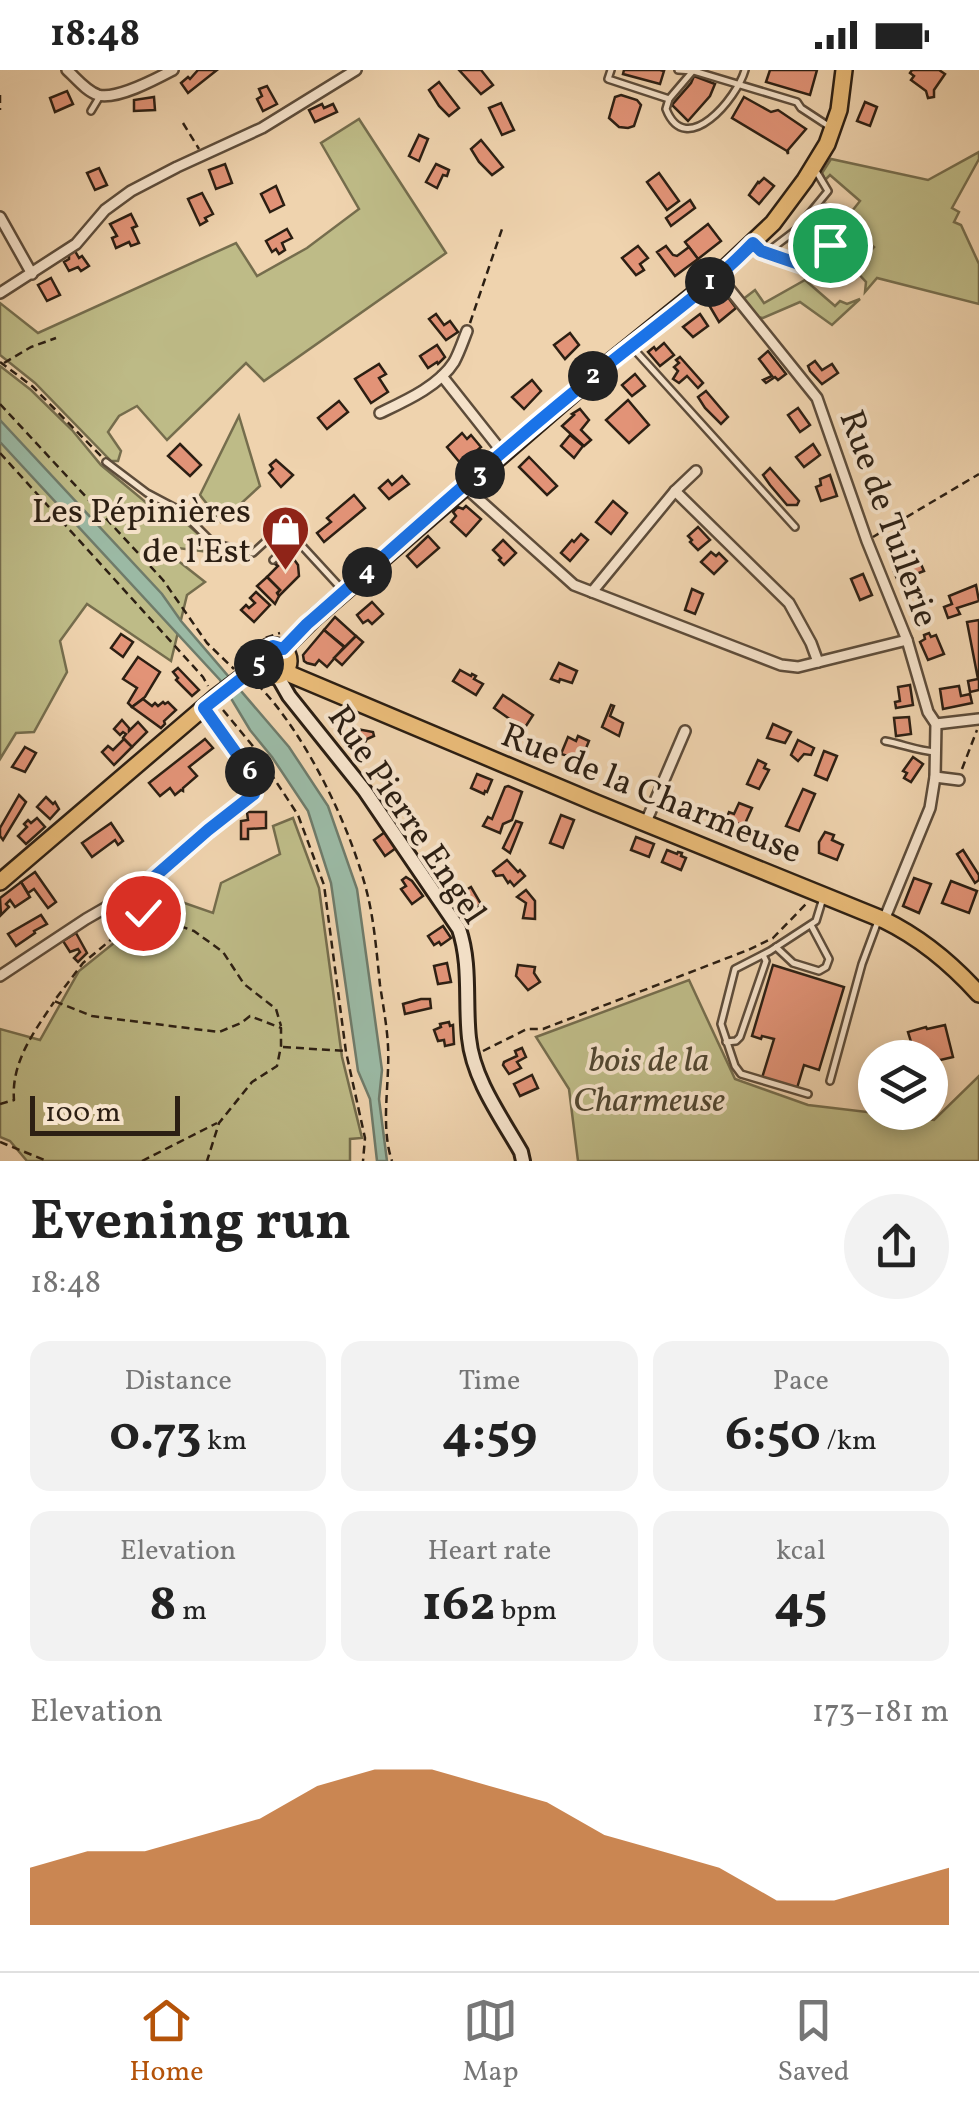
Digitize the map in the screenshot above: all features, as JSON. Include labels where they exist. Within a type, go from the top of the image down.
[{"type":"main road","points":[[283,649],[503,453],[718,275],[759,248],[827,144],[843,88],[844,70]]},
{"type":"main road","points":[[273,646],[283,649],[289,661],[282,673],[268,674],[260,664],[264,650],[273,646]]},
{"type":"main road","points":[[0,882],[213,701],[239,673],[260,664]]},
{"type":"main road","name":"Rue de la Charmeuse","points":[[282,673],[882,919],[920,939],[979,994]]},
{"type":"street","points":[[66,70],[100,96],[121,94],[173,70]]},
{"type":"street","points":[[0,292],[76,244],[105,210],[130,192],[262,128],[356,70]]},
{"type":"street","points":[[0,216],[32,274]]},
{"type":"street","name":"Rue de Tuilerie","points":[[718,275],[817,398],[907,640],[928,712],[936,724],[936,777],[930,808],[882,919]]},
{"type":"street","points":[[380,413],[408,400],[442,376],[454,362],[467,331]]},
{"type":"street","points":[[442,376],[503,453]]},
{"type":"street","points":[[592,592],[696,471]]},
{"type":"street","points":[[465,486],[574,585],[781,665],[798,666],[907,640]]},
{"type":"street","points":[[675,491],[789,604],[818,662]]},
{"type":"street","name":"Rue Pierre Engel","points":[[282,673],[290,696],[364,791],[459,929],[465,946],[472,1057],[523,1161]]},
{"type":"street","points":[[0,976],[145,885],[254,794],[256,781],[213,701]]},
{"type":"street","points":[[936,724],[979,721]]},
{"type":"street","points":[[646,822],[684,731]]},
{"type":"street","points":[[936,777],[958,780]]},
{"type":"lane","points":[[611,70],[608,80],[669,99]]},
{"type":"lane","points":[[678,70],[694,71],[797,102],[833,128]]},
{"type":"lane","points":[[692,72],[666,108],[670,120],[679,128],[705,122],[717,113],[741,85],[745,70]]},
{"type":"lane","points":[[91,111],[100,96]]},
{"type":"lane","points":[[759,248],[796,230],[828,191],[814,166]]},
{"type":"lane","points":[[759,248],[808,267]]},
{"type":"lane","points":[[631,346],[795,527]]},
{"type":"lane","points":[[106,462],[147,493],[181,511],[212,542],[253,553],[277,531],[292,535],[338,584]]},
{"type":"lane","points":[[273,560],[295,538]]},
{"type":"lane","points":[[885,741],[934,752]]},
{"type":"lane","points":[[808,1094],[742,1074],[720,1024],[734,969],[816,922],[821,894]]},
{"type":"lane","points":[[830,1081],[862,964],[882,919]]},
{"type":"lane","points":[[776,947],[793,964],[819,970],[826,967],[829,959],[811,925]]},
{"type":"lane","points":[[726,1042],[736,1041],[740,1036],[766,960],[763,954]]},
{"type":"path","points":[[0,95],[0,110]]},
{"type":"path","points":[[183,123],[195,144]]},
{"type":"path","points":[[467,331],[502,230]]},
{"type":"path","points":[[808,267],[830,245],[841,242],[862,257]]},
{"type":"path","points":[[56,338],[1,362],[32,386],[106,462]]},
{"type":"path","points":[[0,404],[163,580],[207,643],[231,668],[277,704],[334,805],[370,904],[388,1046],[387,1119],[392,1161]]},
{"type":"path","points":[[0,453],[202,677],[213,701],[252,745],[298,815],[324,885],[346,1052],[364,1128],[363,1161]]},
{"type":"path","points":[[868,540],[979,474]]},
{"type":"path","points":[[239,673],[257,643],[286,630]]},
{"type":"path","points":[[958,780],[979,721]]},
{"type":"path","points":[[0,1104],[14,1100],[13,1086],[23,1050],[54,1001],[83,963],[143,913],[145,885]]},
{"type":"path","points":[[472,1057],[527,1029],[543,1029],[748,950],[773,938],[821,894]]},
{"type":"path","points":[[143,913],[194,931],[224,952],[244,984],[276,1009],[281,1028],[277,1066],[252,1082],[219,1122],[206,1161]]},
{"type":"path","points":[[54,1001],[92,1016],[219,1032],[250,1016],[281,1028]]},
{"type":"path","points":[[281,1046],[346,1052]]},
{"type":"path","points":[[142,1161],[219,1122]]},
{"type":"path","points":[[0,1142],[46,1161]]},
{"type":"green space","points":[[359,119],[446,253],[264,381],[246,363],[167,440],[137,406],[119,416],[108,432],[121,451],[118,461],[111,461],[35,383],[0,355],[0,303],[38,333],[236,243],[257,276],[307,248],[359,209],[321,143]]},
{"type":"green space","points":[[979,152],[979,159],[952,208],[959,212],[954,222],[961,225],[979,264],[979,304],[877,278],[865,292],[866,282],[854,269],[874,247],[825,205],[845,220],[860,201],[830,175],[825,180],[822,173],[831,159],[928,180]]},
{"type":"green space","points":[[805,280],[835,306],[840,301],[847,304],[860,299],[832,325],[800,302],[763,318],[757,317],[742,300],[755,290],[764,303]]},
{"type":"green space","points":[[0,366],[72,430],[101,465],[149,505],[176,514],[207,542],[209,552],[178,548],[172,556],[205,582],[187,595],[171,661],[87,604],[60,641],[67,672],[34,732],[16,733],[0,759]]},
{"type":"green space","points":[[239,416],[260,486],[221,522],[200,495]]},
{"type":"green space","points":[[293,818],[319,888],[342,1057],[362,1138],[350,1139],[350,1161],[27,1161],[10,1141],[0,1137],[0,1029],[40,1040],[79,971],[170,898],[213,913],[221,883],[280,854],[273,826]]},
{"type":"green space","name":"bois de la Charmeuse","points":[[689,980],[735,1079],[808,1105],[858,1111],[858,1130],[948,1130],[948,1106],[979,1076],[979,1161],[578,1161],[569,1089],[536,1037]]},
{"type":"shaded area","points":[[0,420],[162,594],[289,747],[328,806],[357,889],[382,1070],[379,1099],[387,1161],[377,1161],[370,1099],[358,1071],[331,883],[308,811],[220,680],[0,442]]},
{"type":"building","points":[[198,70],[217,70],[188,93],[181,83]]},
{"type":"building","points":[[459,70],[481,70],[493,85],[481,94]]},
{"type":"building","points":[[624,70],[664,71],[660,84],[623,74]]},
{"type":"building","points":[[770,70],[817,70],[810,95],[766,82]]},
{"type":"building","points":[[912,70],[939,70],[945,74],[934,90],[934,97],[928,98],[926,91],[911,80]]},
{"type":"building","points":[[694,76],[715,84],[710,96],[688,121],[672,105]]},
{"type":"building","points":[[439,82],[459,108],[449,116],[429,90]]},
{"type":"building","points":[[267,86],[277,104],[263,111],[257,99],[262,96],[259,89]]},
{"type":"building","points":[[67,91],[73,104],[55,112],[50,98]]},
{"type":"building","points":[[621,95],[641,105],[634,126],[628,128],[619,127],[609,118],[615,97]]},
{"type":"building","points":[[154,97],[155,110],[134,111],[134,100]]},
{"type":"building","points":[[744,97],[771,112],[778,110],[806,129],[788,154],[732,118]]},
{"type":"building","points":[[865,102],[877,107],[870,126],[857,121]]},
{"type":"building","points":[[501,103],[514,130],[502,135],[489,108]]},
{"type":"building","points":[[322,104],[324,108],[333,104],[337,112],[315,122],[309,110]]},
{"type":"building","points":[[419,135],[428,139],[419,161],[409,156]]},
{"type":"building","points":[[481,140],[503,167],[492,175],[471,149]]},
{"type":"building","points":[[225,164],[232,183],[216,189],[209,170]]},
{"type":"building","points":[[436,164],[449,170],[437,188],[426,182]]},
{"type":"building","points":[[99,168],[107,185],[95,190],[87,173]]},
{"type":"building","points":[[659,173],[679,201],[667,210],[647,182]]},
{"type":"building","points":[[764,178],[774,186],[759,204],[749,195]]},
{"type":"building","points":[[276,186],[284,205],[270,212],[261,194]]},
{"type":"building","points":[[202,193],[213,214],[200,225],[188,199]]},
{"type":"building","points":[[690,200],[695,208],[671,226],[666,218]]},
{"type":"building","points":[[825,205],[844,221],[811,260],[792,244]]},
{"type":"building","points":[[131,214],[139,243],[131,246],[129,242],[116,248],[112,238],[117,236],[110,224]]},
{"type":"building","points":[[708,224],[721,241],[698,259],[685,242]]},
{"type":"building","points":[[287,229],[292,238],[282,243],[285,250],[279,254],[276,249],[272,252],[266,241]]},
{"type":"building","points":[[638,246],[648,258],[640,264],[644,270],[636,275],[622,258]]},
{"type":"building","points":[[666,246],[677,256],[689,247],[698,259],[675,276],[657,252]]},
{"type":"building","points":[[75,251],[89,266],[69,271],[64,262]]},
{"type":"building","points":[[51,278],[60,295],[47,301],[38,285]]},
{"type":"building","points":[[724,292],[736,308],[719,322],[709,305]]},
{"type":"building","points":[[436,314],[444,325],[450,321],[458,332],[446,340],[429,319]]},
{"type":"building","points":[[700,314],[708,326],[693,337],[683,327]]},
{"type":"building","points":[[570,333],[579,345],[565,359],[554,345]]},
{"type":"building","points":[[664,343],[674,355],[660,366],[648,352]]},
{"type":"building","points":[[437,345],[445,357],[428,368],[420,356]]},
{"type":"building","points":[[768,351],[786,374],[766,383],[763,380],[772,376],[759,359]]},
{"type":"building","points":[[680,357],[703,383],[698,388],[687,376],[679,383],[673,379]]},
{"type":"building","points":[[815,361],[822,370],[832,364],[838,373],[822,384],[808,366]]},
{"type":"building","points":[[379,364],[386,374],[379,378],[388,392],[371,403],[355,379]]},
{"type":"building","points":[[635,374],[645,386],[632,396],[622,385]]},
{"type":"building","points":[[532,380],[541,391],[524,409],[512,397]]},
{"type":"building","points":[[706,391],[728,417],[721,424],[698,397]]},
{"type":"building","points":[[628,400],[649,425],[629,443],[606,420]]},
{"type":"building","points":[[339,401],[348,412],[327,429],[318,418]]},
{"type":"building","points":[[798,408],[810,425],[800,432],[788,415]]},
{"type":"building","points":[[580,409],[589,420],[581,430],[591,440],[584,446],[562,426]]},
{"type":"building","points":[[462,433],[467,439],[471,435],[481,447],[461,464],[447,447]]},
{"type":"building","points":[[570,435],[583,446],[574,458],[561,446]]},
{"type":"building","points":[[180,444],[201,465],[190,476],[168,456]]},
{"type":"building","points":[[813,444],[820,455],[804,467],[796,457]]},
{"type":"building","points":[[529,457],[557,486],[547,495],[519,467]]},
{"type":"building","points":[[276,460],[293,475],[281,487],[269,473]]},
{"type":"building","points":[[770,468],[799,501],[797,505],[787,505],[770,485],[763,475]]},
{"type":"building","points":[[830,475],[837,496],[821,501],[816,487],[821,485],[820,479]]},
{"type":"building","points":[[402,476],[409,484],[389,499],[379,488],[388,480],[392,485]]},
{"type":"building","points":[[354,495],[365,508],[324,542],[317,533],[331,522],[327,518]]},
{"type":"building","points":[[613,501],[627,513],[611,534],[596,522]]},
{"type":"building","points":[[466,506],[481,519],[466,536],[451,522],[456,516],[453,512]]},
{"type":"building","points":[[698,527],[710,540],[698,550],[688,536]]},
{"type":"building","points":[[581,534],[588,540],[570,561],[561,553]]},
{"type":"building","points":[[428,536],[439,548],[417,567],[407,556]]},
{"type":"building","points":[[503,540],[516,553],[504,565],[493,550]]},
{"type":"building","points":[[288,551],[298,565],[299,576],[279,596],[280,590],[267,577]]},
{"type":"building","points":[[711,552],[716,556],[719,553],[727,561],[714,574],[701,562]]},
{"type":"building","points":[[920,562],[924,571],[898,581],[894,572]]},
{"type":"building","points":[[863,574],[872,595],[860,600],[851,579]]},
{"type":"building","points":[[267,577],[280,590],[275,604],[257,586]]},
{"type":"building","points":[[976,585],[979,601],[957,608],[960,614],[948,618],[944,607],[952,604],[949,596]]},
{"type":"building","points":[[692,589],[703,594],[695,614],[685,610]]},
{"type":"building","points":[[256,592],[270,605],[254,622],[241,610],[255,603],[250,598]]},
{"type":"building","points":[[372,602],[383,614],[372,624],[368,620],[363,623],[357,615]]},
{"type":"building","points":[[335,617],[356,636],[345,647],[324,630]]},
{"type":"building","points":[[979,620],[979,690],[970,692],[968,681],[978,679],[967,622]]},
{"type":"building","points":[[324,630],[344,647],[327,667],[319,660],[315,665],[307,663],[303,655]]},
{"type":"building","points":[[929,633],[931,637],[936,635],[944,654],[928,660],[920,642]]},
{"type":"building","points":[[121,634],[133,642],[123,657],[111,648]]},
{"type":"building","points":[[356,636],[363,642],[342,665],[334,658]]},
{"type":"building","points":[[138,657],[160,672],[145,697],[132,707],[128,703],[137,688],[123,679]]},
{"type":"building","points":[[559,663],[577,671],[572,683],[551,679]]},
{"type":"building","points":[[178,668],[199,690],[192,696],[176,680],[173,672]]},
{"type":"building","points":[[460,670],[476,676],[474,679],[483,684],[476,695],[453,681]]},
{"type":"building","points":[[910,685],[913,705],[896,708],[895,702],[900,701],[898,687]]},
{"type":"building","points":[[959,686],[961,696],[970,694],[972,703],[943,709],[940,689]]},
{"type":"building","points":[[503,695],[533,715],[524,729],[494,708]]},
{"type":"building","points":[[143,699],[152,706],[168,702],[176,710],[161,728],[132,707]]},
{"type":"building","points":[[611,705],[614,706],[610,716],[623,723],[619,736],[602,727]]},
{"type":"building","points":[[909,717],[911,734],[896,736],[894,718]]},
{"type":"building","points":[[122,720],[129,731],[138,722],[147,732],[132,747],[123,738],[126,734],[120,735],[114,729]]},
{"type":"building","points":[[773,724],[791,732],[785,743],[767,738]]},
{"type":"building","points":[[357,729],[373,732],[374,736],[362,748],[357,745],[353,750],[347,741]]},
{"type":"building","points":[[578,736],[589,741],[581,760],[561,754],[568,737],[576,741]]},
{"type":"building","points":[[124,739],[132,747],[114,765],[102,752],[108,746],[113,750]]},
{"type":"building","points":[[205,739],[213,748],[189,767],[197,776],[183,791],[175,795],[170,788],[160,796],[149,783]]},
{"type":"building","points":[[798,740],[814,748],[811,755],[804,754],[798,761],[791,755]]},
{"type":"building","points":[[25,747],[36,753],[25,772],[12,767]]},
{"type":"building","points":[[824,751],[837,756],[827,780],[815,775]]},
{"type":"building","points":[[913,757],[923,764],[911,782],[904,778],[907,773],[903,771]]},
{"type":"building","points":[[758,760],[769,770],[759,789],[747,784]]},
{"type":"building","points":[[477,774],[492,780],[484,794],[471,788]]},
{"type":"building","points":[[508,786],[522,792],[512,820],[503,824],[500,833],[483,826],[488,817],[492,819]]},
{"type":"building","points":[[803,789],[815,794],[799,831],[786,826]]},
{"type":"building","points":[[19,795],[26,802],[3,840],[0,828]]},
{"type":"building","points":[[46,797],[59,809],[50,819],[37,807]]},
{"type":"building","points":[[739,803],[752,808],[744,826],[738,827],[725,822]]},
{"type":"building","points":[[247,812],[266,812],[266,828],[248,829],[248,839],[241,839],[241,821],[248,820]]},
{"type":"building","points":[[561,815],[574,820],[563,848],[550,843]]},
{"type":"building","points":[[37,818],[45,827],[26,844],[18,836],[28,820],[31,823]]},
{"type":"building","points":[[516,821],[522,823],[510,853],[503,848]]},
{"type":"building","points":[[111,823],[123,841],[118,845],[115,840],[92,857],[82,843]]},
{"type":"building","points":[[385,832],[396,848],[385,856],[374,840]]},
{"type":"building","points":[[825,832],[843,845],[837,860],[819,853],[819,842]]},
{"type":"building","points":[[636,837],[654,844],[649,857],[631,850]]},
{"type":"building","points":[[667,850],[682,853],[686,858],[681,870],[662,862]]},
{"type":"building","points":[[963,850],[979,875],[975,883],[957,854]]},
{"type":"building","points":[[507,860],[525,876],[514,886],[493,871]]},
{"type":"building","points":[[35,872],[56,902],[48,908],[34,889],[28,893],[21,882]]},
{"type":"building","points":[[406,877],[423,896],[412,904],[401,889],[406,886],[402,880]]},
{"type":"building","points":[[914,878],[931,884],[919,913],[903,906]]},
{"type":"building","points":[[951,881],[977,891],[969,913],[942,903]]},
{"type":"building","points":[[21,882],[30,897],[15,907],[10,900],[1,915],[0,898]]},
{"type":"building","points":[[471,887],[481,904],[472,910],[467,904],[463,907],[454,894]]},
{"type":"building","points":[[526,890],[535,901],[535,919],[523,918],[526,903],[517,897]]},
{"type":"building","points":[[41,915],[47,924],[16,946],[8,934]]},
{"type":"building","points":[[443,926],[451,938],[434,945],[428,936]]},
{"type":"building","points":[[76,933],[87,953],[78,962],[74,958],[80,952],[78,949],[70,952],[63,941]]},
{"type":"building","points":[[447,963],[451,982],[438,984],[434,966]]},
{"type":"building","points":[[518,965],[535,967],[540,982],[528,990],[516,976]]},
{"type":"building","points":[[773,965],[844,987],[819,1070],[804,1065],[797,1088],[762,1078],[774,1039],[752,1036]]},
{"type":"building","points":[[430,999],[431,1008],[405,1014],[403,1004]]},
{"type":"building","points":[[449,1022],[453,1025],[454,1044],[445,1046],[434,1030]]},
{"type":"building","points":[[945,1025],[953,1057],[948,1058],[948,1040],[910,1040],[908,1032]]},
{"type":"building","points":[[522,1048],[526,1057],[517,1062],[521,1068],[509,1074],[504,1062],[517,1056],[515,1051]]},
{"type":"building","points":[[532,1075],[538,1088],[520,1096],[514,1084]]},
{"type":"place","name":"Les Pépinières de l'Est","points":[[286,572]]},
{"type":"route","points":[[143,913],[145,885],[254,794],[256,781],[204,708],[260,664],[261,654],[268,647],[283,649],[503,453],[753,243],[761,251],[808,267],[830,245]]}]
